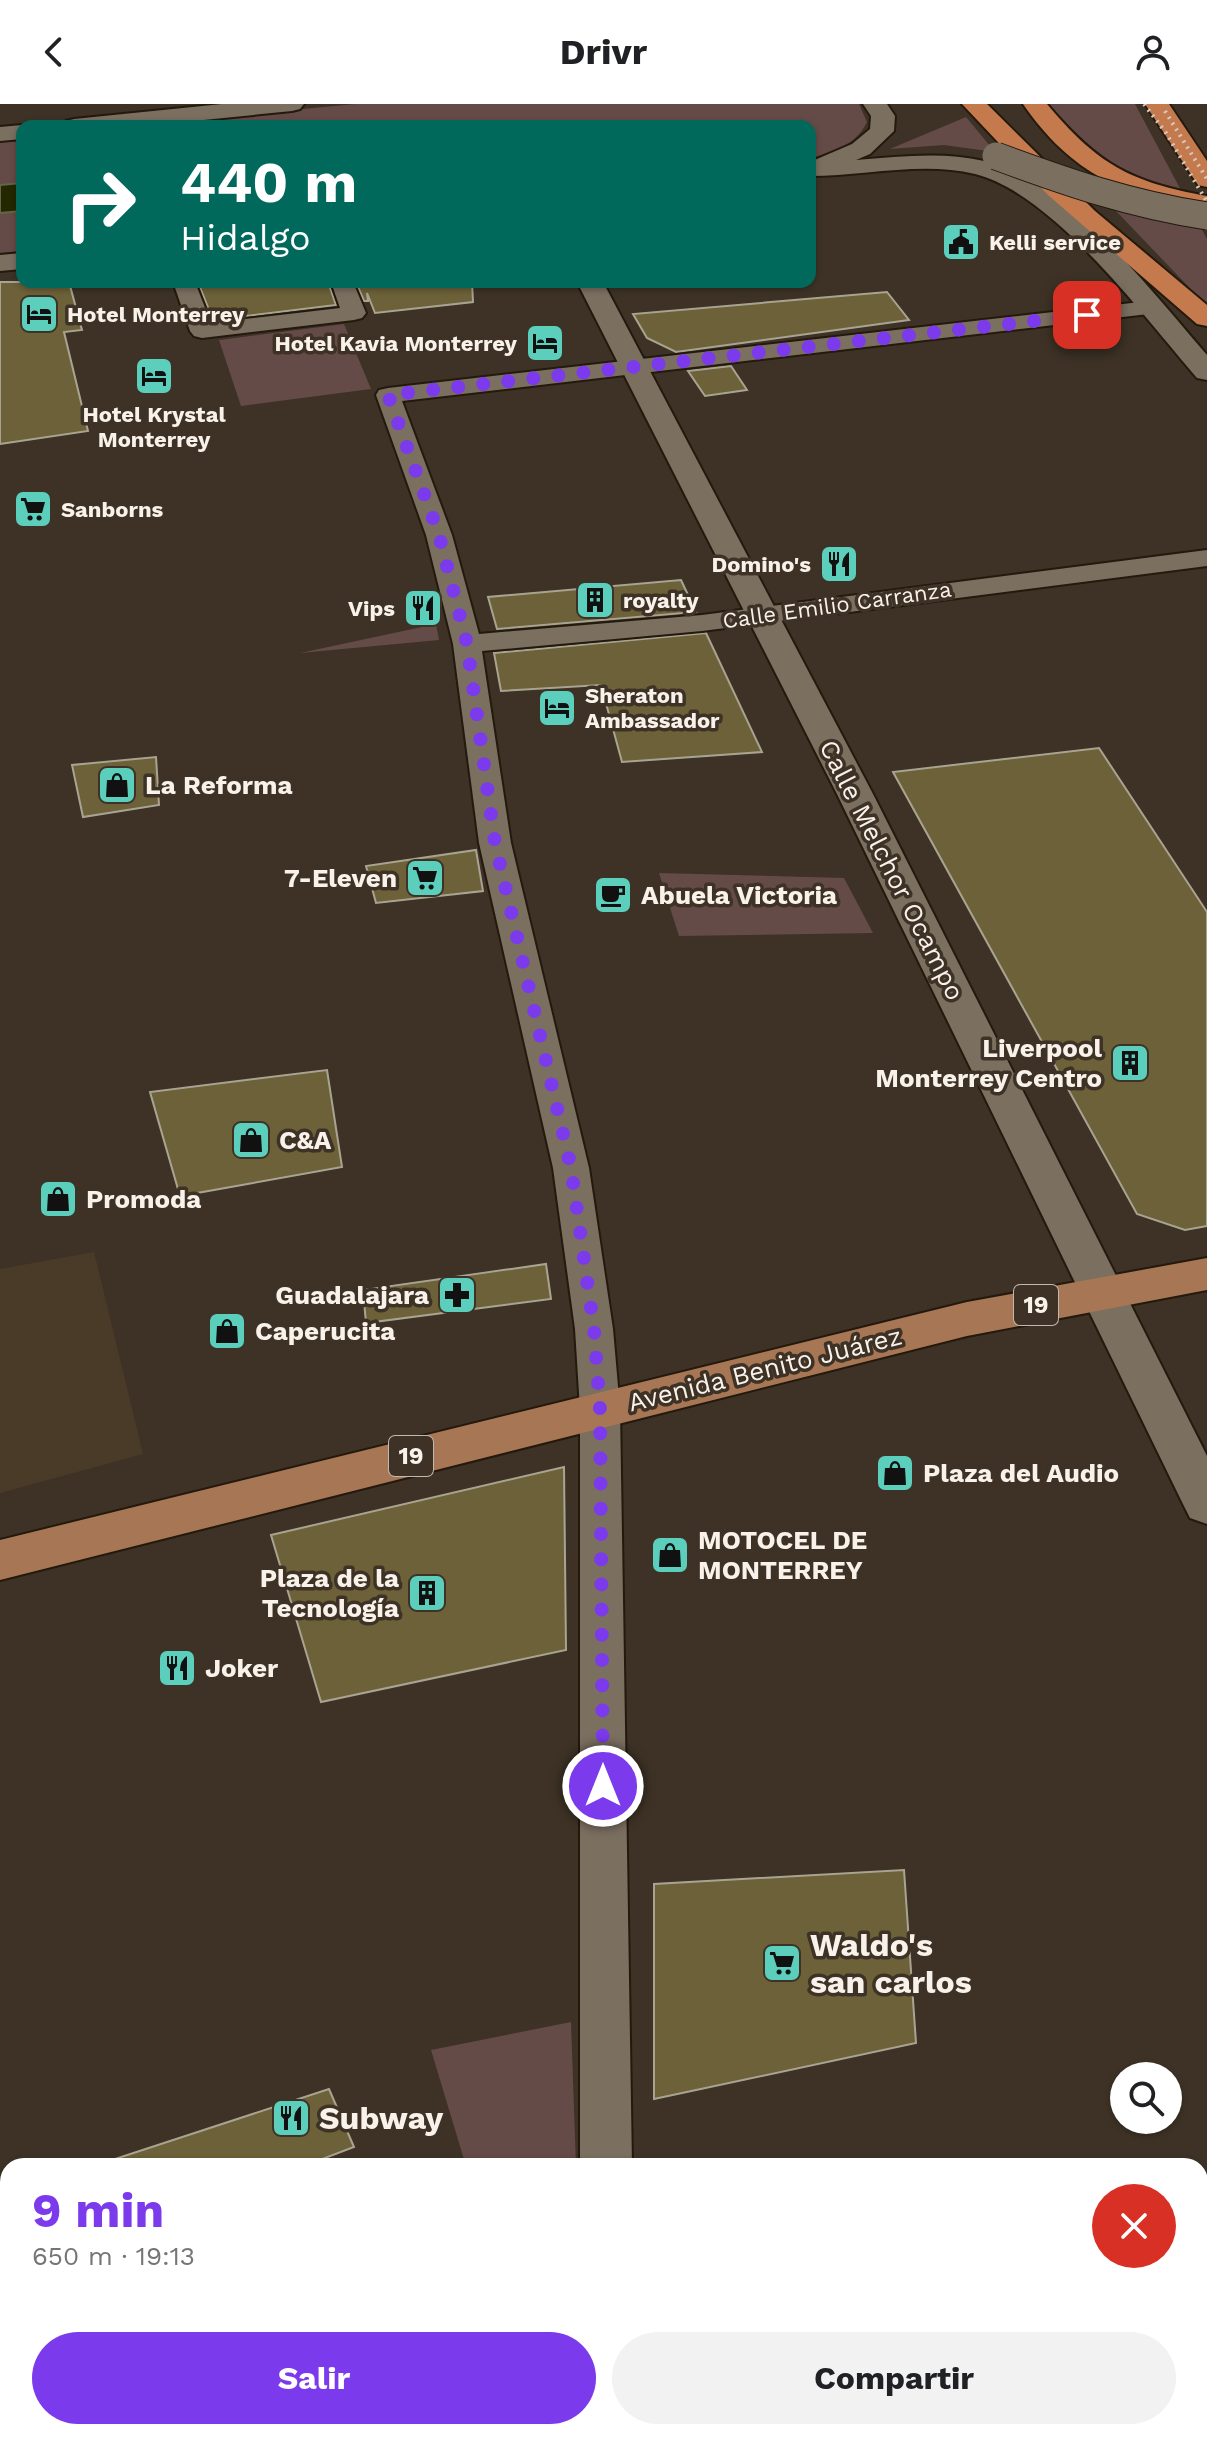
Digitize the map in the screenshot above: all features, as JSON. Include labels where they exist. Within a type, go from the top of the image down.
[{"type":"highway","points":[[974,104],[1012,148],[1080,213],[1207,318]]},
{"type":"highway","points":[[1011,104],[1207,318]]},
{"type":"highway","points":[[1157,104],[1207,180]]},
{"type":"highway","points":[[1041,112],[1083,158],[1112,176],[1156,193],[1207,204]]},
{"type":"main road","name":"Avenida Benito Juárez","points":[[0,1560],[967,1319],[1207,1274]]},
{"type":"street","points":[[133,120],[292,104]]},
{"type":"street","points":[[816,166],[861,149],[882,131],[883,116],[875,104]]},
{"type":"street","points":[[816,167],[919,151],[971,152],[996,156],[1099,194],[1154,208],[1207,216]]},
{"type":"street","points":[[816,167],[936,163],[995,171],[1034,192],[1071,225],[1207,372]]},
{"type":"street","points":[[186,288],[202,331],[354,313],[344,288]]},
{"type":"street","name":"Calle Melchor Ocampo","points":[[593,288],[764,615],[1207,1504]]},
{"type":"street","points":[[606,2158],[600,1409],[594,1329],[571,1168],[495,843],[467,644],[439,535],[388,395],[1149,308]]},
{"type":"street","name":"Calle Emilio Carranza","points":[[467,644],[764,615],[1207,558]]},
{"type":"shaded area","points":[[355,104],[859,104],[867,122],[850,142],[816,156],[816,120],[188,120]]},
{"type":"shaded area","points":[[1040,104],[1135,104],[1207,239],[1207,306],[1117,212]]},
{"type":"shaded area","points":[[966,117],[995,152],[944,145],[890,149]]},
{"type":"shaded area","points":[[16,140],[16,252],[0,253],[0,141]]},
{"type":"shaded area","points":[[16,184],[16,212],[0,213],[0,185]]},
{"type":"shaded area","points":[[344,324],[371,389],[241,406],[219,340]]},
{"type":"shaded area","points":[[436,624],[439,640],[300,653]]},
{"type":"shaded area","points":[[659,873],[844,878],[873,933],[679,936]]},
{"type":"shaded area","points":[[94,1252],[143,1454],[0,1493],[0,1269]]},
{"type":"shaded area","points":[[571,2022],[576,2158],[464,2158],[431,2050]]},
{"type":"building","points":[[0,282],[16,282],[16,288],[71,288],[82,330],[64,332],[88,431],[0,444]]},
{"type":"building","points":[[200,288],[330,288],[336,305],[213,320]]},
{"type":"building","points":[[359,288],[472,288],[473,302],[375,313],[367,293],[368,301],[364,301]]},
{"type":"building","points":[[887,292],[909,320],[676,352],[647,338],[633,314]]},
{"type":"building","points":[[731,366],[747,390],[705,396],[688,371]]},
{"type":"building","name":"royalty","points":[[681,580],[696,612],[497,629],[488,597]]},
{"type":"building","name":"Sheraton Ambassador","points":[[706,633],[762,752],[622,762],[601,685],[501,691],[494,653]]},
{"type":"building","name":"Liverpool Monterrey Centro","points":[[1099,748],[1207,912],[1207,1226],[1185,1230],[1137,1214],[893,772]]},
{"type":"building","name":"La Reforma","points":[[156,757],[159,805],[83,817],[72,765]]},
{"type":"building","name":"7-Eleven","points":[[476,850],[483,891],[376,903],[366,866]]},
{"type":"building","name":"C&A","points":[[327,1070],[342,1167],[180,1196],[150,1092]]},
{"type":"building","name":"Guadalajara","points":[[546,1264],[551,1299],[366,1323],[363,1290]]},
{"type":"building","name":"Plaza de la Tecnología","points":[[564,1467],[566,1650],[321,1702],[271,1535]]},
{"type":"building","name":"Waldo's san carlos","points":[[904,1870],[916,2043],[654,2099],[654,1884]]},
{"type":"building","name":"Subway","points":[[329,2089],[354,2147],[325,2158],[118,2158]]},
{"type":"railway","points":[[1144,104],[1166,133],[1207,202]]},
{"type":"railway","points":[[1165,111],[1207,179]]},
{"type":"place","name":"Kelli service","points":[[961,242]]},
{"type":"place","name":"Hotel Monterrey","points":[[39,314]]},
{"type":"place","name":"Hotel Kavia Monterrey","points":[[545,343]]},
{"type":"place","name":"Hotel Krystal Monterrey","points":[[154,376]]},
{"type":"place","name":"Sanborns","points":[[33,509]]},
{"type":"place","name":"Domino's","points":[[839,564]]},
{"type":"place","name":"royalty","points":[[595,600]]},
{"type":"place","name":"Vips","points":[[423,608]]},
{"type":"place","name":"Sheraton Ambassador","points":[[557,708]]},
{"type":"place","name":"La Reforma","points":[[117,785]]},
{"type":"place","name":"7-Eleven","points":[[425,878]]},
{"type":"place","name":"Abuela Victoria","points":[[613,895]]},
{"type":"place","name":"Liverpool Monterrey Centro","points":[[1130,1063]]},
{"type":"place","name":"C&A","points":[[251,1140]]},
{"type":"place","name":"Promoda","points":[[58,1199]]},
{"type":"place","name":"Guadalajara","points":[[457,1295]]},
{"type":"place","name":"Caperucita","points":[[227,1331]]},
{"type":"place","name":"Plaza del Audio","points":[[895,1473]]},
{"type":"place","name":"MOTOCEL DE MONTERREY","points":[[670,1555]]},
{"type":"place","name":"Plaza de la Tecnología","points":[[427,1593]]},
{"type":"place","name":"Joker","points":[[177,1668]]},
{"type":"place","name":"Waldo's san carlos","points":[[782,1963]]},
{"type":"place","name":"Subway","points":[[291,2118]]},
{"type":"route","points":[[603,1786],[600,1409],[594,1329],[571,1168],[495,843],[467,644],[439,535],[388,395],[1087,315]]}]
